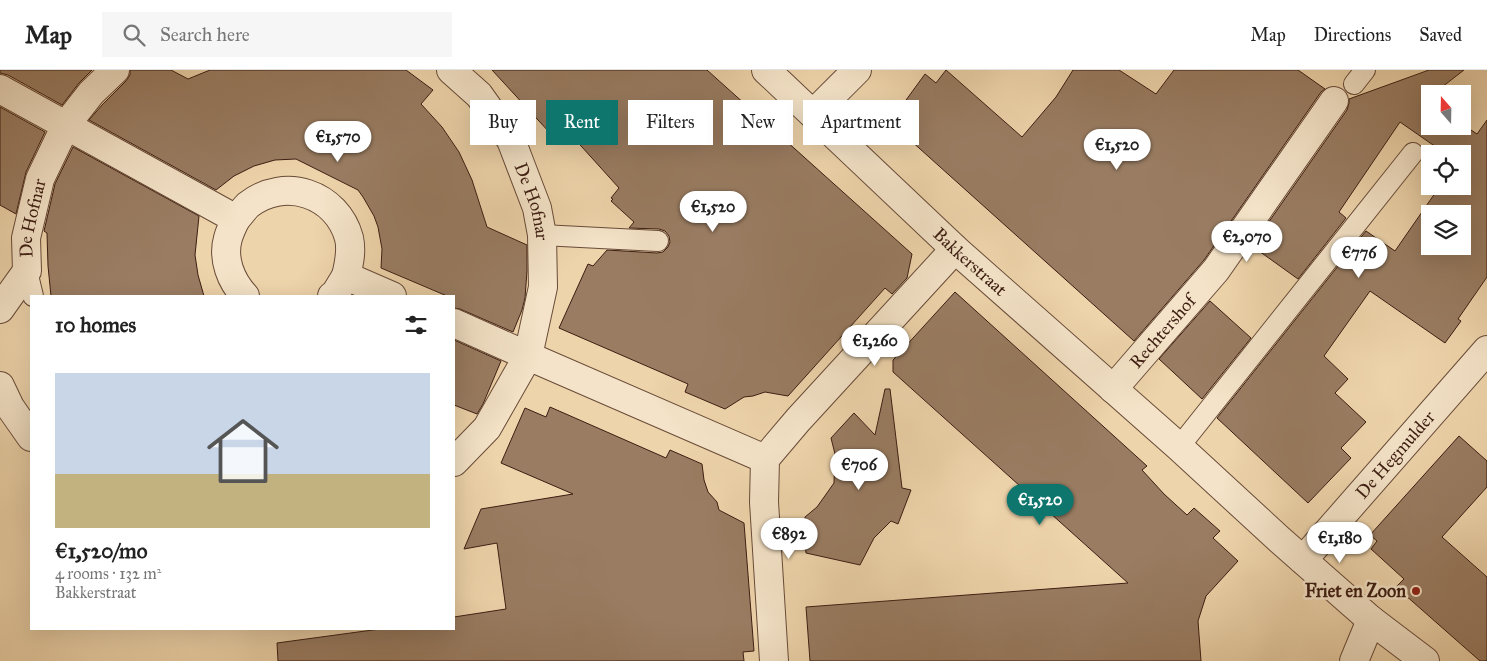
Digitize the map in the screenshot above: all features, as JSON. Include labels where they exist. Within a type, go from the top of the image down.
[{"type":"street","name":"De Hofnar","points":[[0,309],[30,284],[26,238],[40,179],[66,125],[91,93],[115,70]]},
{"type":"street","name":"De Hofnar","points":[[451,70],[479,95],[511,140],[537,208],[542,235],[543,287],[528,356],[487,428],[455,461]]},
{"type":"street","name":"Bakkerstraat","points":[[766,70],[803,105]]},
{"type":"street","points":[[827,100],[857,70]]},
{"type":"street","name":"Rechtershof","points":[[1113,389],[1216,270],[1351,85]]},
{"type":"street","points":[[0,89],[236,219]]},
{"type":"street","name":"Bakkerstraat","points":[[846,145],[955,249],[1179,447],[1280,540],[1372,620],[1425,661]]},
{"type":"street","points":[[244,295],[232,278],[226,259],[228,238],[236,219],[248,205],[263,196],[281,190],[300,192],[317,197],[332,208],[343,222],[350,240],[350,258],[339,286],[387,295]]},
{"type":"street","points":[[774,661],[764,502],[765,459],[798,420],[955,249]]},
{"type":"street","points":[[455,324],[765,459]]},
{"type":"street","name":"De Hegmulder","points":[[1303,560],[1487,350]]},
{"type":"street","points":[[0,386],[10,407],[30,436]]},
{"type":"street","points":[[1354,661],[1372,620]]},
{"type":"lane","points":[[1179,447],[1413,153]]},
{"type":"lane","points":[[542,235],[658,242]]},
{"type":"building","points":[[0,70],[92,70],[62,105],[8,75],[0,73]]},
{"type":"building","points":[[130,70],[171,70],[188,79],[210,70],[406,70],[433,90],[421,104],[442,127],[459,152],[472,180],[487,227],[527,245],[525,298],[513,332],[455,308],[455,295],[445,295],[381,268],[382,249],[378,227],[374,216],[358,190],[296,159],[275,160],[254,166],[234,176],[216,190],[89,120],[130,75]]},
{"type":"building","points":[[492,70],[707,70],[740,100],[723,100],[723,145],[791,145],[912,254],[907,278],[892,294],[885,288],[788,396],[765,392],[744,397],[725,409],[685,392],[688,384],[559,328],[588,264],[593,266],[607,250],[657,253],[663,252],[670,242],[669,236],[665,231],[629,228],[634,222],[611,201],[613,199],[611,198],[619,188],[580,145],[618,145],[618,100],[546,100],[546,129],[536,118],[536,100],[520,100]]},
{"type":"building","points":[[946,70],[1022,137],[1056,97],[1073,70],[1119,70],[1156,94],[1174,70],[1298,70],[1325,89],[1321,92],[1204,260],[1134,341],[916,145],[919,145],[919,100],[906,100],[925,74],[936,83]]},
{"type":"building","points":[[1429,70],[1464,70],[1445,85],[1421,85],[1421,135],[1471,135],[1471,130],[1477,134],[1487,120],[1487,277],[1458,319],[1461,321],[1445,343],[1370,291],[1324,356],[1348,379],[1335,393],[1366,422],[1341,448],[1351,458],[1308,503],[1217,418],[1366,231],[1395,251],[1421,213],[1421,255],[1471,255],[1471,205],[1427,205],[1434,195],[1471,195],[1471,145],[1433,145],[1400,122],[1339,212],[1346,218],[1298,279],[1252,246],[1347,110],[1349,99]]},
{"type":"building","points":[[0,107],[45,132],[26,172],[16,214],[0,205]]},
{"type":"building","points":[[73,147],[199,216],[195,255],[204,295],[51,295],[47,233],[44,231],[55,184]]},
{"type":"building","points":[[955,292],[1147,466],[1142,470],[1187,515],[1194,508],[1220,531],[1213,538],[1238,561],[1206,596],[1198,621],[1201,661],[810,661],[806,607],[1128,583],[893,372],[893,360]]},
{"type":"building","points":[[1210,301],[1251,338],[1202,399],[1159,359]]},
{"type":"building","points":[[455,340],[501,361],[477,414],[455,405]]},
{"type":"building","points":[[885,389],[890,389],[902,488],[911,490],[898,524],[891,521],[874,538],[860,565],[806,553],[804,536],[805,517],[817,507],[834,483],[835,454],[831,438],[854,413],[875,435]]},
{"type":"building","points":[[550,407],[666,458],[670,450],[702,464],[708,492],[717,502],[719,510],[744,523],[754,651],[743,652],[744,661],[278,661],[277,643],[373,630],[455,630],[455,617],[506,609],[497,543],[464,549],[481,509],[573,494],[501,463],[525,408],[546,417]]},
{"type":"building","points":[[1459,436],[1487,461],[1487,487],[1442,537],[1487,577],[1487,661],[1480,661],[1396,587],[1404,579],[1371,549],[1377,541],[1370,535]]},
{"type":"place","name":"Friet en Zoon","points":[[1416,591]]}]
